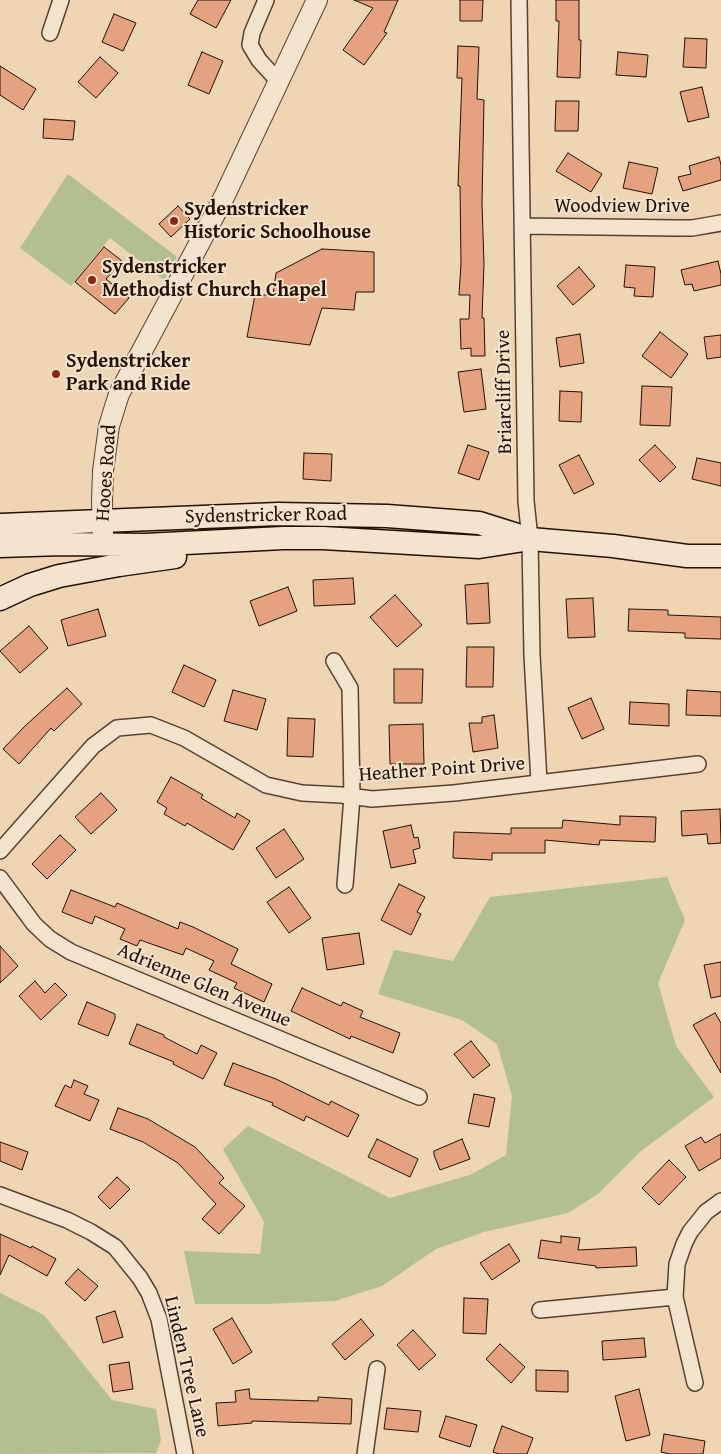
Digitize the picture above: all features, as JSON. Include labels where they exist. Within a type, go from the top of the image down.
[{"type":"main road","name":"Sydenstricker Road","points":[[0,524],[278,514],[387,516],[479,523],[530,539],[613,546],[688,556],[721,556]]},
{"type":"main road","name":"Sydenstricker Road","points":[[0,546],[146,545],[283,538],[356,539],[480,547],[530,539]]},
{"type":"main road","points":[[0,600],[30,585],[60,576],[146,561],[226,551],[283,538]]},
{"type":"street","points":[[50,33],[61,0]]},
{"type":"street","points":[[266,0],[252,33],[250,45],[259,60],[279,82]]},
{"type":"street","name":"Hooes Road","points":[[103,544],[102,485],[107,440],[112,414],[119,394],[224,197],[317,0]]},
{"type":"street","name":"Briarcliff Drive","points":[[519,0],[526,501],[530,539],[532,656],[539,782]]},
{"type":"street","name":"Woodview Drive","points":[[523,226],[692,228],[721,222]]},
{"type":"street","points":[[334,661],[350,688],[352,797],[345,885]]},
{"type":"street","name":"Heather Point Drive","points":[[0,851],[93,746],[117,728],[150,724],[184,738],[266,785],[302,793],[372,799],[436,794],[698,764]]},
{"type":"street","name":"Adrienne Glen Avenue","points":[[0,878],[23,912],[34,924],[50,939],[71,952],[418,1097]]},
{"type":"street","name":"Linden Tree Lane","points":[[0,1195],[66,1220],[91,1232],[115,1247],[140,1278],[149,1293],[159,1319],[185,1454]]},
{"type":"street","points":[[695,1383],[675,1297],[677,1264],[684,1244],[697,1221],[721,1201]]},
{"type":"street","points":[[540,1310],[675,1297]]},
{"type":"street","points":[[365,1454],[377,1370]]},
{"type":"green space","points":[[68,174],[177,257],[164,280],[110,238],[71,286],[20,248]]},
{"type":"green space","points":[[667,877],[685,920],[658,983],[676,1046],[714,1097],[641,1151],[598,1194],[568,1213],[484,1232],[436,1249],[382,1286],[335,1301],[195,1304],[184,1251],[260,1254],[264,1222],[223,1149],[248,1126],[390,1198],[470,1175],[506,1155],[512,1096],[497,1044],[462,1020],[378,994],[394,950],[453,961],[490,897]]},
{"type":"green space","points":[[0,1293],[44,1315],[112,1400],[156,1409],[161,1440],[156,1453],[0,1454]]},
{"type":"building","points":[[198,0],[231,0],[216,28],[190,14]]},
{"type":"building","points":[[354,0],[398,0],[384,32],[387,33],[364,65],[343,50],[373,8]]},
{"type":"building","points":[[460,0],[483,0],[482,21],[460,21]]},
{"type":"building","points":[[556,0],[579,0],[580,78],[557,77],[559,21],[556,21]]},
{"type":"building","points":[[114,14],[136,23],[123,51],[102,42]]},
{"type":"building","points":[[685,38],[707,39],[706,68],[683,67]]},
{"type":"building","points":[[458,46],[479,47],[477,99],[484,100],[482,203],[484,264],[482,318],[484,318],[485,356],[471,356],[471,348],[461,349],[460,319],[469,319],[470,295],[459,295],[461,263],[460,186],[458,186],[462,78],[457,78]]},
{"type":"building","points":[[202,52],[223,61],[209,94],[188,85]]},
{"type":"building","points":[[618,52],[648,55],[646,77],[616,75]]},
{"type":"building","points":[[100,57],[118,73],[96,98],[78,82]]},
{"type":"building","points":[[0,66],[36,89],[23,110],[0,95]]},
{"type":"building","points":[[702,87],[709,117],[688,122],[680,92]]},
{"type":"building","points":[[556,101],[579,101],[578,131],[555,131]]},
{"type":"building","points":[[44,119],[75,121],[73,140],[43,138]]},
{"type":"building","points":[[568,153],[602,174],[591,192],[556,171]]},
{"type":"building","points":[[719,157],[721,180],[683,191],[678,177],[691,174],[689,166]]},
{"type":"building","points":[[629,162],[658,168],[652,194],[623,188]]},
{"type":"building","name":"Sydenstricker Historic Schoolhouse","points":[[178,206],[190,219],[171,237],[159,224]]},
{"type":"building","name":"Sydenstricker Methodist Church Chapel","points":[[104,247],[122,261],[106,279],[129,298],[115,314],[75,282]]},
{"type":"building","points":[[322,249],[374,252],[374,292],[356,292],[354,310],[322,308],[310,345],[247,337],[255,295],[273,295],[276,273]]},
{"type":"building","points":[[718,261],[721,285],[694,291],[692,284],[685,285],[681,270]]},
{"type":"building","points":[[626,265],[655,267],[653,297],[634,296],[635,288],[624,287]]},
{"type":"building","points":[[579,267],[595,286],[573,305],[557,286]]},
{"type":"building","points":[[660,332],[688,354],[671,378],[642,356]]},
{"type":"building","points":[[580,334],[584,363],[560,367],[556,338]]},
{"type":"building","points":[[721,335],[721,357],[707,359],[704,337]]},
{"type":"building","points":[[481,369],[486,409],[464,412],[458,372]]},
{"type":"building","points":[[642,386],[672,387],[670,426],[640,425]]},
{"type":"building","points":[[560,391],[582,392],[581,422],[559,421]]},
{"type":"building","points":[[468,445],[489,452],[479,480],[458,473]]},
{"type":"building","points":[[655,445],[676,467],[660,482],[639,460]]},
{"type":"building","points":[[304,453],[332,454],[331,481],[303,479]]},
{"type":"building","points":[[579,455],[594,484],[574,494],[559,465]]},
{"type":"building","points":[[697,458],[721,463],[721,486],[692,479]]},
{"type":"building","points":[[353,578],[355,604],[314,606],[313,580]]},
{"type":"building","points":[[488,583],[490,623],[467,624],[465,585]]},
{"type":"building","points":[[288,587],[297,611],[259,626],[250,601]]},
{"type":"building","points":[[395,595],[422,625],[397,647],[370,617]]},
{"type":"building","points":[[593,598],[595,637],[568,638],[566,599]]},
{"type":"building","points":[[98,609],[106,636],[68,646],[61,620]]},
{"type":"building","points":[[629,609],[668,610],[668,615],[721,617],[721,639],[685,638],[685,633],[628,631]]},
{"type":"building","points":[[29,626],[48,648],[20,673],[0,651]]},
{"type":"building","points":[[467,647],[494,647],[493,687],[466,687]]},
{"type":"building","points":[[184,665],[216,680],[204,707],[172,692]]},
{"type":"building","points":[[394,669],[423,669],[422,703],[394,703]]},
{"type":"building","points":[[67,688],[82,704],[54,731],[51,728],[19,764],[3,749]]},
{"type":"building","points":[[233,690],[266,699],[257,730],[224,721]]},
{"type":"building","points":[[687,690],[721,692],[721,716],[686,715]]},
{"type":"building","points":[[591,698],[604,729],[582,739],[568,708]]},
{"type":"building","points":[[630,702],[669,704],[669,726],[629,724]]},
{"type":"building","points":[[494,715],[498,748],[473,752],[469,723],[482,723],[482,717]]},
{"type":"building","points":[[288,718],[315,719],[313,757],[287,756]]},
{"type":"building","points":[[423,724],[424,764],[390,764],[389,725]]},
{"type":"building","points":[[171,777],[203,795],[201,798],[235,818],[237,813],[250,821],[233,850],[187,823],[185,826],[164,814],[167,808],[157,802]]},
{"type":"building","points":[[101,793],[117,810],[91,834],[75,817]]},
{"type":"building","points":[[720,809],[721,843],[708,844],[707,834],[682,836],[681,811]]},
{"type":"building","points":[[620,816],[656,817],[655,842],[600,840],[599,845],[545,840],[545,853],[492,853],[492,860],[453,858],[454,832],[511,834],[511,828],[562,828],[563,820],[620,825]]},
{"type":"building","points":[[411,825],[414,838],[418,837],[420,848],[413,850],[416,863],[391,868],[383,831]]},
{"type":"building","points":[[284,829],[304,859],[276,878],[256,848]]},
{"type":"building","points":[[60,835],[76,850],[47,879],[32,864]]},
{"type":"building","points":[[399,884],[425,897],[417,912],[421,914],[411,935],[381,920]]},
{"type":"building","points":[[289,887],[311,918],[289,933],[267,902]]},
{"type":"building","points":[[71,890],[115,907],[117,903],[178,929],[180,922],[238,949],[231,964],[272,984],[264,1002],[234,988],[237,983],[209,970],[214,961],[186,948],[183,955],[140,940],[137,946],[120,939],[125,929],[95,916],[92,924],[62,912]]},
{"type":"building","points":[[359,933],[364,964],[327,970],[322,938]]},
{"type":"building","points":[[0,946],[18,966],[0,983]]},
{"type":"building","points":[[721,962],[721,996],[711,998],[704,965]]},
{"type":"building","points":[[35,981],[45,993],[55,983],[67,995],[41,1020],[19,996]]},
{"type":"building","points":[[302,988],[341,1006],[343,1002],[363,1011],[360,1017],[400,1033],[393,1053],[351,1036],[350,1039],[291,1011]]},
{"type":"building","points":[[87,1002],[115,1014],[115,1019],[108,1036],[78,1024]]},
{"type":"building","points":[[715,1013],[721,1023],[721,1073],[693,1025]]},
{"type":"building","points":[[137,1024],[164,1035],[164,1037],[197,1054],[201,1045],[217,1053],[203,1079],[173,1064],[174,1062],[129,1044]]},
{"type":"building","points":[[471,1041],[490,1065],[473,1078],[454,1054]]},
{"type":"building","points":[[233,1063],[276,1079],[329,1105],[331,1101],[359,1115],[348,1137],[306,1116],[304,1121],[272,1105],[273,1103],[224,1085]]},
{"type":"building","points":[[74,1080],[88,1086],[84,1094],[99,1100],[90,1121],[55,1106],[65,1085],[71,1088]]},
{"type":"building","points":[[474,1094],[495,1098],[489,1127],[468,1123]]},
{"type":"building","points":[[118,1108],[148,1119],[195,1147],[224,1178],[219,1183],[245,1206],[219,1234],[202,1219],[216,1204],[178,1163],[143,1142],[110,1129]]},
{"type":"building","points":[[721,1134],[721,1158],[699,1171],[685,1146],[701,1137],[705,1143]]},
{"type":"building","points":[[377,1139],[418,1159],[410,1177],[368,1157]]},
{"type":"building","points":[[462,1139],[470,1159],[440,1170],[434,1151]]},
{"type":"building","points":[[0,1142],[28,1152],[22,1170],[0,1161]]},
{"type":"building","points":[[669,1160],[686,1177],[659,1205],[642,1188]]},
{"type":"building","points":[[117,1177],[130,1189],[110,1209],[98,1197]]},
{"type":"building","points":[[0,1234],[31,1248],[32,1246],[56,1259],[47,1276],[9,1255],[0,1275]]},
{"type":"building","points":[[561,1236],[580,1238],[578,1250],[636,1247],[637,1266],[596,1268],[596,1266],[538,1258],[541,1240],[561,1243]]},
{"type":"building","points":[[509,1244],[520,1261],[492,1280],[480,1263]]},
{"type":"building","points":[[78,1269],[98,1286],[85,1301],[65,1283]]},
{"type":"building","points":[[464,1298],[488,1299],[486,1334],[463,1333]]},
{"type":"building","points":[[115,1311],[123,1337],[103,1343],[96,1317]]},
{"type":"building","points":[[232,1318],[252,1352],[233,1364],[213,1329]]},
{"type":"building","points":[[361,1319],[374,1335],[345,1360],[332,1344]]},
{"type":"building","points":[[413,1330],[436,1355],[419,1370],[397,1345]]},
{"type":"building","points":[[644,1338],[646,1357],[603,1360],[602,1341]]},
{"type":"building","points":[[500,1344],[525,1367],[511,1383],[486,1359]]},
{"type":"building","points":[[129,1362],[133,1389],[113,1392],[109,1365]]},
{"type":"building","points":[[536,1370],[568,1371],[568,1392],[536,1391]]},
{"type":"building","points":[[249,1389],[250,1399],[318,1401],[318,1397],[352,1399],[351,1424],[252,1421],[252,1423],[218,1426],[216,1403],[236,1402],[235,1391]]},
{"type":"building","points":[[639,1389],[650,1435],[626,1441],[615,1396]]},
{"type":"building","points":[[387,1408],[421,1411],[418,1432],[384,1429]]},
{"type":"building","points":[[446,1416],[477,1425],[470,1447],[439,1437]]},
{"type":"building","points":[[502,1426],[533,1438],[527,1454],[499,1454],[493,1452]]},
{"type":"building","points":[[664,1434],[705,1441],[703,1454],[670,1454],[661,1452]]},
{"type":"place","name":"Sydenstricker Historic Schoolhouse","points":[[174,221]]},
{"type":"place","name":"Sydenstricker Methodist Church Chapel","points":[[92,280]]},
{"type":"place","name":"Sydenstricker Park and Ride","points":[[56,374]]}]
